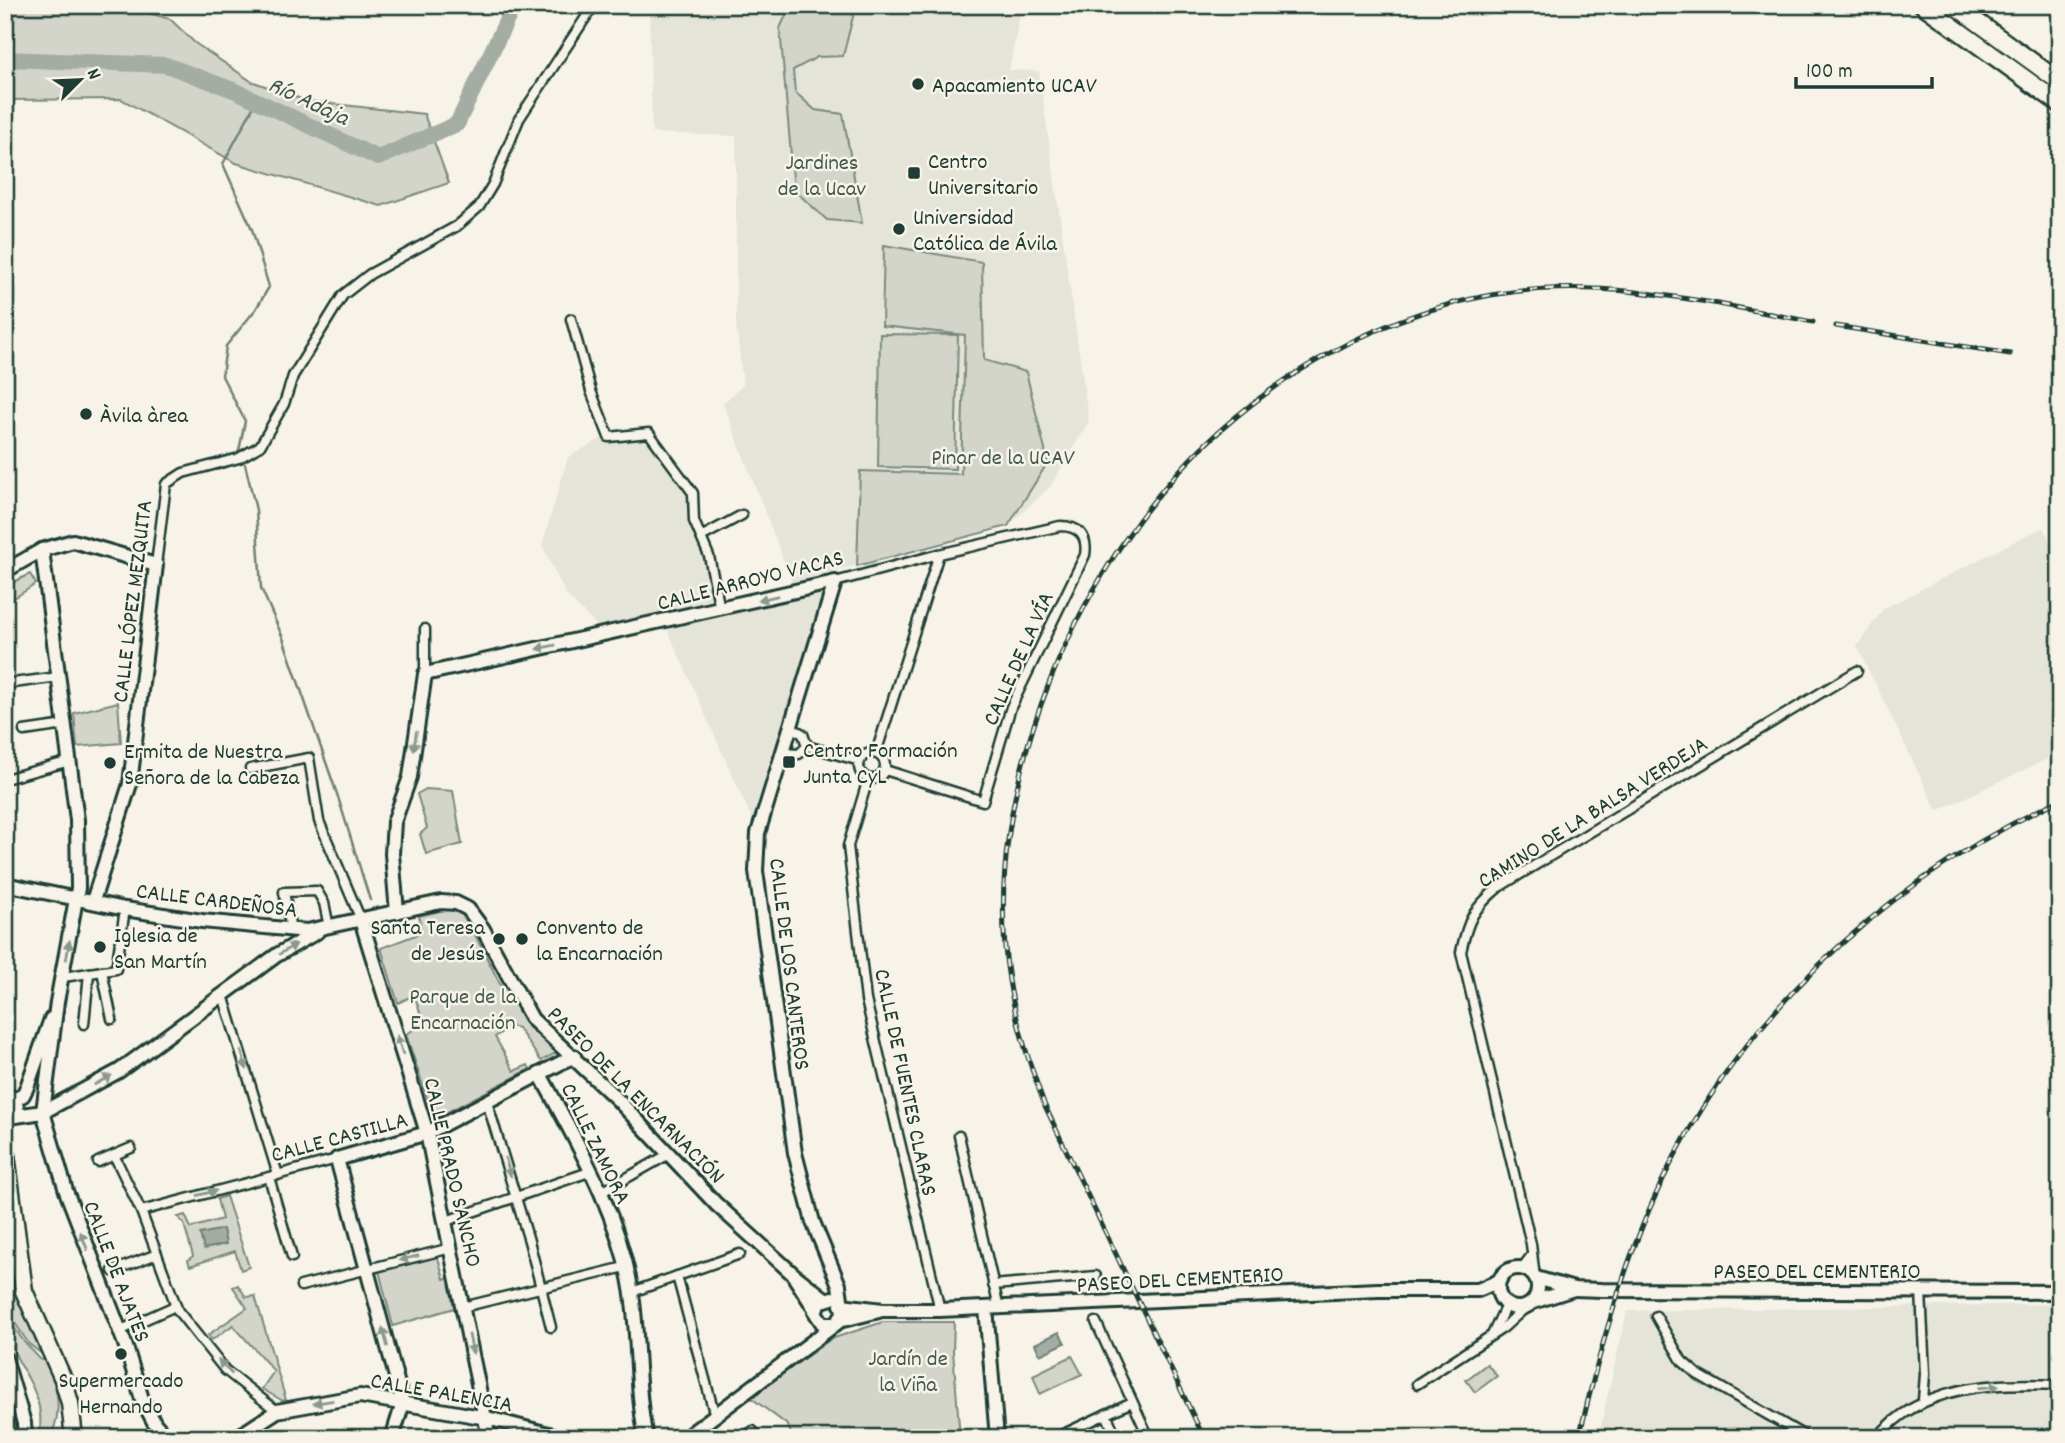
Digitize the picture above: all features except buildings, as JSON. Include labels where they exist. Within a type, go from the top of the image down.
[{"type":"highway","points":[[1923,5],[2060,104]]},
{"type":"highway","points":[[1954,5],[2060,82]]},
{"type":"highway","points":[[5,1147],[24,1292],[29,1309],[63,1379],[72,1411],[74,1438]]},
{"type":"street","name":"CALLE LÓPEZ MEZQUITA","points":[[93,901],[130,784],[166,484],[183,473],[220,466],[260,446],[284,404],[293,376],[344,295],[370,274],[457,226],[479,207],[493,184],[519,119],[594,5]]},
{"type":"street","points":[[571,318],[590,391],[608,437],[649,433],[693,493],[694,521],[709,556],[720,608]]},
{"type":"street","points":[[701,537],[743,515]]},
{"type":"street","name":"CALLE ARROYO VACAS","points":[[425,674],[835,582],[1060,526],[1072,526],[1082,533]]},
{"type":"street","name":"CALLE DE LA VÍA","points":[[885,771],[983,801],[1011,707],[1085,555],[1087,543],[1082,533]]},
{"type":"street","points":[[5,571],[42,550],[73,541],[156,565]]},
{"type":"street","points":[[42,550],[77,820],[77,897],[57,1002],[43,1112]]},
{"type":"street","points":[[876,753],[939,554]]},
{"type":"street","name":"CALLE DE LOS CANTEROS","points":[[835,582],[758,833],[756,871],[795,1153],[813,1222],[839,1285],[833,1301],[837,1322]]},
{"type":"street","points":[[387,914],[394,822],[410,777],[425,674],[425,629]]},
{"type":"street","name":"CAMINO DE LA BALSA VERDEJA","points":[[1536,1278],[1461,952],[1467,923],[1479,904],[1499,887],[1857,671]]},
{"type":"street","points":[[5,684],[58,677]]},
{"type":"street","points":[[24,731],[65,725]]},
{"type":"street","points":[[790,727],[803,734],[807,746]]},
{"type":"street","points":[[807,746],[860,761]]},
{"type":"street","points":[[783,753],[799,754],[807,746]]},
{"type":"street","points":[[876,753],[883,758],[885,771],[877,779],[868,779],[859,770],[860,761],[865,755],[876,753]]},
{"type":"street","points":[[250,769],[309,758],[319,821],[361,920]]},
{"type":"street","points":[[5,779],[69,761]]},
{"type":"street","name":"CALLE DE FUENTES CLARAS","points":[[868,779],[848,846],[866,1000],[940,1310]]},
{"type":"street","name":"CALLE CARDEÑOSA","points":[[5,884],[125,909],[291,930],[326,928],[361,920]]},
{"type":"street","points":[[8,1108],[43,1112],[119,1071],[277,955],[326,928],[324,903],[317,891],[284,892],[291,930]]},
{"type":"street","name":"PASEO DE LA ENCARNACIÓN","points":[[361,920],[441,902],[457,903],[468,909],[484,929],[532,1019],[573,1056],[716,1203],[793,1274],[833,1301]]},
{"type":"street","points":[[63,976],[116,969],[125,909]]},
{"type":"street","name":"CALLE PRADO SANCHO","points":[[361,920],[427,1133],[489,1438]]},
{"type":"street","points":[[102,971],[112,1019]]},
{"type":"street","points":[[84,1024],[89,973]]},
{"type":"street","points":[[223,995],[274,1176],[292,1257]]},
{"type":"street","points":[[8,1108],[23,1095],[27,1087],[57,1002]]},
{"type":"street","name":"CALLE CASTILLA","points":[[141,1211],[427,1133],[573,1056]]},
{"type":"street","name":"CALLE ZAMORA","points":[[540,1074],[602,1192],[625,1267],[632,1292],[646,1438]]},
{"type":"street","points":[[487,1102],[516,1195],[551,1327]]},
{"type":"street","name":"CALLE DE AJATES","points":[[43,1112],[66,1191],[142,1399],[155,1424],[168,1438]]},
{"type":"street","points":[[959,1136],[993,1285],[997,1438]]},
{"type":"street","points":[[98,1162],[131,1148]]},
{"type":"street","points":[[602,1192],[669,1154]]},
{"type":"street","points":[[114,1155],[141,1211],[175,1306],[225,1370],[277,1410]]},
{"type":"street","points":[[337,1159],[403,1403],[392,1438]]},
{"type":"street","points":[[446,1221],[592,1171]]},
{"type":"street","points":[[301,1286],[451,1248]]},
{"type":"street","points":[[114,1271],[157,1254]]},
{"type":"street","points":[[632,1292],[740,1254]]},
{"type":"street","points":[[1522,1268],[1532,1255]]},
{"type":"street","points":[[463,1307],[541,1290],[625,1267]]},
{"type":"street","points":[[1417,1384],[1491,1336],[1530,1305],[1538,1290],[1536,1278],[1522,1268],[1508,1270],[1499,1281],[1503,1301],[1491,1336]]},
{"type":"street","name":"PASEO DE LA ENCARNACIÓN","points":[[793,1274],[817,1315]]},
{"type":"street","points":[[677,1276],[715,1416]]},
{"type":"street","points":[[993,1285],[1096,1276]]},
{"type":"street","name":"PASEO DEL CEMENTERIO","points":[[1536,1278],[1574,1289],[2060,1292]]},
{"type":"street","name":"PASEO DEL CEMENTERIO","points":[[833,1301],[883,1310],[940,1310],[1378,1290],[1478,1290],[1499,1281]]},
{"type":"street","name":"PASEO DEL CEMENTERIO","points":[[1530,1305],[1574,1289]]},
{"type":"street","name":"PASEO DEL CEMENTERIO","points":[[1478,1290],[1503,1301]]},
{"type":"street","points":[[1921,1291],[1925,1374],[1923,1400]]},
{"type":"street","points":[[810,1344],[817,1315],[833,1301]]},
{"type":"street","points":[[1503,1301],[1513,1308],[1530,1305]]},
{"type":"street","points":[[119,1331],[175,1306]]},
{"type":"street","name":"PASEO DEL CEMENTERIO","points":[[685,1438],[837,1322],[883,1310]]},
{"type":"street","points":[[817,1315],[837,1322]]},
{"type":"street","points":[[1656,1316],[1666,1337],[1688,1368],[1712,1385],[1808,1438]]},
{"type":"street","points":[[1096,1322],[1149,1438]]},
{"type":"street","points":[[5,1358],[24,1423],[25,1438]]},
{"type":"street","points":[[1877,1438],[1903,1412],[1923,1400],[1965,1389],[2060,1385]]},
{"type":"street","name":"CALLE PALENCIA","points":[[244,1436],[277,1410],[360,1396],[486,1418],[558,1437]]},
{"type":"street","points":[[1055,1438],[1132,1402]]},
{"type":"street","points":[[1106,1414],[1117,1438]]},
{"type":"street","points":[[743,1438],[753,1431],[758,1438]]},
{"type":"shaded area","name":"Universidad Católica de Ávila","points":[[649,5],[1022,5],[1009,70],[1039,71],[1089,421],[1050,487],[1008,526],[792,582],[723,403],[743,385],[736,323],[736,136],[652,133]]},
{"type":"shaded area","points":[[605,437],[607,443],[646,439],[688,495],[688,521],[700,542],[713,599],[599,628],[566,595],[542,545],[568,457]]},
{"type":"shaded area","points":[[2043,527],[2060,564],[2060,753],[1937,811],[1857,646],[1883,609]]},
{"type":"shaded area","points":[[822,591],[824,595],[752,819],[667,629]]},
{"type":"shaded area","points":[[223,1229],[226,1244],[204,1249],[200,1234]]},
{"type":"shaded area","points":[[2060,1304],[2060,1438],[1598,1438],[1627,1311]]},
{"type":"shaded area","points":[[1059,1332],[1065,1343],[1040,1355],[1035,1344]]},
{"type":"green space","points":[[5,5],[121,5],[170,19],[195,43],[251,81],[307,101],[424,114],[449,183],[381,206],[236,163],[121,99],[5,100]]},
{"type":"green space","name":"Jardines de la Ucav","points":[[791,5],[856,5],[843,56],[817,57],[793,70],[795,92],[815,110],[843,114],[862,223],[827,220],[794,190],[780,28]]},
{"type":"green space","name":"Pinar de la UCAV","points":[[884,245],[982,262],[984,360],[1026,372],[1048,462],[1008,526],[857,566],[860,471],[961,474],[965,335],[882,326]]},
{"type":"green space","points":[[880,334],[958,335],[955,469],[878,467]]},
{"type":"green space","points":[[30,574],[36,584],[5,604],[5,586]]},
{"type":"green space","points":[[118,702],[121,743],[77,747],[74,713]]},
{"type":"green space","points":[[426,789],[453,791],[462,844],[426,854],[420,834],[427,828],[417,794]]},
{"type":"green space","name":"Parque de la Encarnación","points":[[457,910],[465,915],[501,986],[505,984],[526,1024],[559,1051],[541,1061],[518,1028],[510,1026],[495,1037],[514,1071],[528,1065],[530,1069],[434,1119],[406,1034],[424,1024],[414,995],[398,1003],[381,948],[421,933],[419,916]]},
{"type":"green space","points":[[226,1196],[249,1267],[241,1270],[235,1251],[190,1266],[188,1260],[193,1256],[184,1224],[178,1217],[185,1215],[191,1228],[222,1219],[217,1199]]},
{"type":"green space","points":[[9,1241],[17,1296],[42,1354],[29,1344],[5,1308]]},
{"type":"green space","points":[[436,1251],[444,1279],[450,1278],[458,1307],[393,1326],[378,1267]]},
{"type":"green space","points":[[238,1285],[246,1297],[255,1296],[286,1400],[283,1401],[262,1389],[274,1371],[233,1325],[212,1340],[208,1335],[247,1308],[233,1287]]},
{"type":"green space","points":[[5,1314],[25,1343],[41,1360],[46,1359],[50,1369],[58,1408],[50,1438],[39,1438],[38,1402],[12,1347]]},
{"type":"green space","name":"Jardín de la Viña","points":[[883,1322],[954,1322],[953,1351],[960,1438],[794,1438],[786,1424],[750,1397],[831,1339]]},
{"type":"green space","points":[[1072,1356],[1082,1374],[1040,1394],[1033,1375]]},
{"type":"green space","points":[[1487,1364],[1497,1376],[1475,1392],[1466,1380]]},
{"type":"green space","points":[[5,1380],[19,1438],[13,1438],[12,1432],[5,1432]]},
{"type":"waterway","name":"Río Adaja","points":[[5,59],[166,65],[236,91],[378,158],[457,124],[514,5]]},
{"type":"waterway","points":[[239,451],[245,421],[222,376],[226,346],[256,309],[269,287],[252,229],[223,164],[257,100]]},
{"type":"waterway","points":[[245,464],[256,510],[261,588],[283,638],[370,900]]},
{"type":"railway","points":[[1204,1438],[1045,1106],[1024,1044],[1009,980],[1003,907],[1009,831],[1025,755],[1050,680],[1084,608],[1124,541],[1171,480],[1223,428],[1283,382],[1315,362],[1382,328],[1454,303],[1491,295],[1572,288],[1653,294],[1813,322]]},
{"type":"railway","points":[[1836,326],[2010,354]]},
{"type":"railway","points":[[1579,1438],[1609,1322],[1649,1210],[1682,1143],[1721,1080],[1766,1022],[1817,968],[1872,918],[1931,873],[1994,834],[2060,800]]},
{"type":"place","name":"Apacamiento UCAV","points":[[918,84]]},
{"type":"place","name":"Centro Universitario","points":[[914,173]]},
{"type":"place","name":"Universidad Católica de Ávila","points":[[899,229]]},
{"type":"place","name":"Àvila àrea","points":[[86,414]]},
{"type":"place","name":"Centro Formación Junta CyL","points":[[789,762]]},
{"type":"place","name":"Ermita de Nuestra Señora de la Cabeza","points":[[110,763]]},
{"type":"place","name":"Santa Teresa de Jesús","points":[[499,939]]},
{"type":"place","name":"Convento de la Encarnación","points":[[522,939]]},
{"type":"place","name":"Iglesia de San Martín","points":[[100,947]]},
{"type":"place","name":"Supermercado Hernando","points":[[121,1354]]}]
